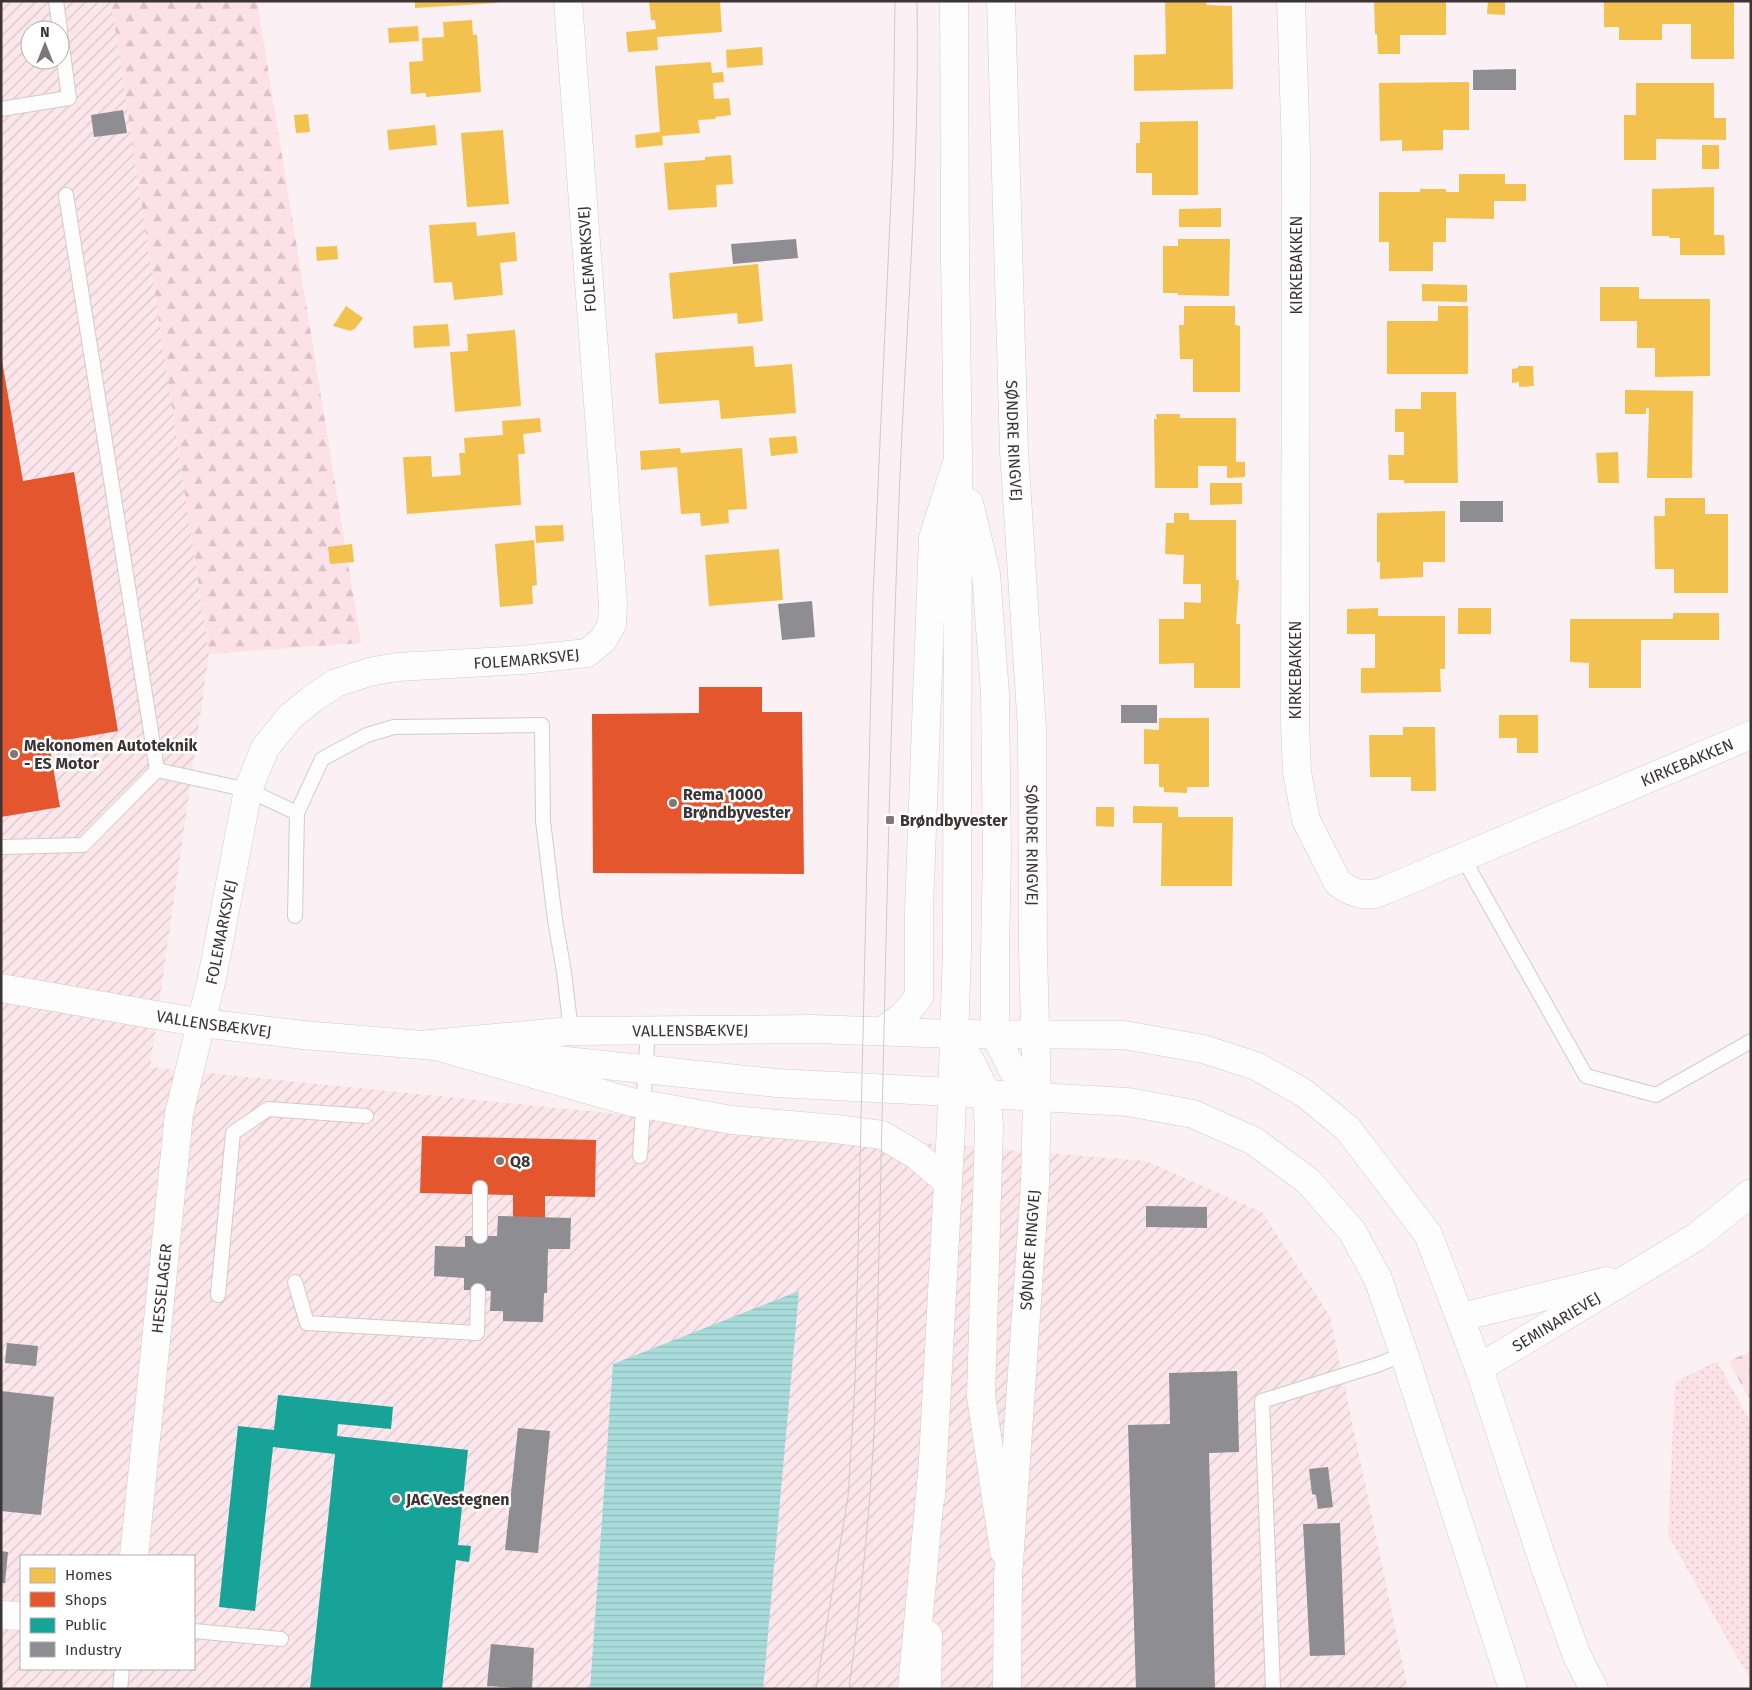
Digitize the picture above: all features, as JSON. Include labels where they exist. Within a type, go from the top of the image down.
[{"type":"main road","name":"FOLEMARKSVEJ","points":[[202,1023],[248,790],[265,748],[290,717],[336,683],[369,672],[397,667],[523,660],[587,653],[603,640],[612,624],[613,594],[568,1]]},
{"type":"main road","points":[[927,1689],[932,1473],[948,1182],[958,951],[958,457],[954,1]]},
{"type":"main road","name":"SØNDRE RINGVEJ","points":[[1001,1],[1014,451],[1032,729],[1036,1096],[1035,1184],[1008,1577],[1007,1689]]},
{"type":"main road","name":"KIRKEBAKKEN","points":[[1291,1],[1296,152],[1295,724],[1297,772],[1306,820],[1338,883],[1349,890],[1361,894],[1375,894],[1751,735]]},
{"type":"main road","points":[[884,1030],[904,1016],[919,998],[919,909],[933,538],[958,457]]},
{"type":"main road","points":[[958,457],[986,574],[995,694],[997,818],[996,1034],[1012,1069],[1036,1096]]},
{"type":"main road","name":"VALLENSBÆKVEJ","points":[[1,988],[202,1023],[303,1035],[429,1044],[496,1054],[646,1070],[776,1083],[1128,1102],[1193,1114],[1254,1142],[1308,1181],[1352,1232],[1378,1279],[1513,1689]]},
{"type":"main road","name":"HESSELAGER","points":[[134,1555],[179,1114],[202,1023]]},
{"type":"main road","name":"VALLENSBÆKVEJ","points":[[429,1044],[570,1031],[813,1029],[884,1030],[953,1034],[1124,1035],[1203,1049],[1256,1066],[1304,1094],[1347,1128],[1428,1234],[1461,1317],[1577,1656],[1594,1689]]},
{"type":"main road","points":[[953,1034],[971,1062],[986,1093],[989,1126],[980,1396],[1008,1577]]},
{"type":"main road","points":[[429,1044],[644,1104],[732,1120],[882,1135],[916,1155],[948,1182]]},
{"type":"main road","name":"SEMINARIEVEJ","points":[[1479,1368],[1696,1238],[1751,1193]]},
{"type":"main road","name":"SEMINARIEVEJ","points":[[1461,1317],[1633,1275]]},
{"type":"main road","points":[[912,1689],[932,1473]]},
{"type":"main road","points":[[1,1615],[20,1616]]},
{"type":"lane","points":[[56,1],[59,20]]},
{"type":"lane","points":[[1,109],[69,98],[65,70]]},
{"type":"lane","points":[[66,195],[157,770]]},
{"type":"lane","points":[[295,916],[297,813],[322,759],[367,735],[394,727],[542,725],[543,821],[555,920],[564,972],[570,1031]]},
{"type":"lane","points":[[157,770],[248,790],[297,813]]},
{"type":"lane","points":[[1,847],[83,845],[157,770]]},
{"type":"lane","points":[[1463,858],[1586,1076],[1656,1095],[1751,1041]]},
{"type":"lane","points":[[640,1156],[648,1030]]},
{"type":"lane","points":[[218,1295],[233,1133],[268,1109],[366,1116]]},
{"type":"lane","points":[[480,1188],[480,1236]]},
{"type":"lane","points":[[295,1282],[306,1323],[476,1333],[478,1291]]},
{"type":"lane","points":[[1273,1689],[1262,1401],[1377,1365],[1404,1354]]},
{"type":"lane","points":[[195,1632],[281,1639]]},
{"type":"lane","points":[[120,1689],[122,1670]]},
{"type":"shaded area","points":[[1,1],[111,1],[209,654],[150,1067],[825,1135],[1146,1161],[1262,1212],[1330,1316],[1408,1689],[1,1689]]},
{"type":"green space","points":[[111,1],[257,1],[361,643],[209,654]]},
{"type":"green space","points":[[1751,1351],[1751,1403],[1729,1361]]},
{"type":"green space","points":[[1717,1361],[1751,1423],[1751,1681],[1668,1535],[1675,1382]]},
{"type":"water","points":[[799,1291],[763,1689],[590,1689],[613,1364]]},
{"type":"building: Homes","points":[[415,1],[497,1],[497,3],[415,8]]},
{"type":"building: Homes","points":[[649,1],[720,1],[722,32],[657,37],[658,50],[628,52],[626,32],[656,29],[655,20],[651,20]]},
{"type":"building: Homes","points":[[1165,1],[1206,1],[1207,5],[1232,6],[1233,89],[1134,91],[1134,55],[1166,54]]},
{"type":"building: Homes","points":[[1374,1],[1446,1],[1446,35],[1400,35],[1400,54],[1378,54]]},
{"type":"building: Homes","points":[[1488,1],[1505,1],[1505,15],[1487,14]]},
{"type":"building: Homes","points":[[1604,1],[1734,1],[1734,59],[1691,59],[1691,24],[1662,24],[1662,40],[1619,40],[1619,27],[1604,27]]},
{"type":"building: Homes","points":[[472,20],[473,35],[477,35],[481,92],[426,97],[426,93],[411,94],[409,62],[423,61],[422,38],[444,37],[443,22]]},
{"type":"building: Homes","points":[[418,26],[419,41],[389,43],[388,28]]},
{"type":"building: Homes","points":[[762,47],[763,65],[727,68],[726,50]]},
{"type":"building: Homes","points":[[711,62],[712,73],[723,72],[724,82],[713,83],[714,99],[729,98],[731,115],[715,117],[716,119],[698,120],[700,133],[662,136],[663,145],[636,148],[635,135],[660,132],[655,66]]},
{"type":"building: Homes","points":[[1469,82],[1469,130],[1443,130],[1443,150],[1402,151],[1402,140],[1380,141],[1379,83]]},
{"type":"building: Homes","points":[[1636,83],[1714,83],[1714,118],[1726,118],[1726,140],[1656,139],[1656,160],[1624,160],[1624,115],[1636,115]]},
{"type":"building: Homes","points":[[308,114],[310,132],[296,133],[294,115]]},
{"type":"building: Homes","points":[[1198,121],[1198,195],[1152,195],[1152,173],[1136,173],[1136,143],[1140,143],[1140,122]]},
{"type":"building: Homes","points":[[435,125],[437,145],[389,150],[387,130]]},
{"type":"building: Homes","points":[[503,130],[509,204],[467,207],[461,133]]},
{"type":"building: Homes","points":[[1702,145],[1719,145],[1719,169],[1702,169]]},
{"type":"building: Homes","points":[[731,155],[733,184],[716,185],[717,207],[668,210],[664,163],[705,160],[705,157]]},
{"type":"building: Homes","points":[[1459,174],[1505,174],[1505,184],[1526,184],[1526,201],[1494,201],[1494,219],[1446,218],[1446,242],[1433,242],[1433,271],[1389,271],[1389,242],[1379,242],[1379,192],[1420,192],[1420,189],[1446,189],[1446,192],[1459,192]]},
{"type":"building: Homes","points":[[1714,187],[1714,235],[1724,235],[1725,255],[1680,255],[1680,238],[1652,236],[1652,189]]},
{"type":"building: Homes","points":[[1221,208],[1221,227],[1179,227],[1179,209]]},
{"type":"building: Homes","points":[[476,222],[477,236],[515,232],[517,261],[500,263],[503,295],[454,300],[452,282],[434,283],[429,225]]},
{"type":"building: Homes","points":[[1178,239],[1230,239],[1229,296],[1163,293],[1163,246],[1178,246]]},
{"type":"building: Homes","points":[[337,246],[338,259],[317,261],[316,247]]},
{"type":"building: Homes","points":[[758,264],[763,321],[738,324],[737,313],[673,319],[669,273]]},
{"type":"building: Homes","points":[[1422,284],[1467,285],[1467,302],[1422,301]]},
{"type":"building: Homes","points":[[1600,287],[1639,287],[1639,299],[1710,299],[1710,376],[1655,377],[1655,348],[1637,348],[1637,321],[1600,321]]},
{"type":"building: Homes","points":[[346,306],[363,318],[354,330],[352,329],[351,331],[333,326]]},
{"type":"building: Homes","points":[[1184,306],[1235,306],[1235,325],[1240,326],[1240,392],[1193,392],[1193,359],[1180,359],[1179,325],[1184,325]]},
{"type":"building: Homes","points":[[1438,306],[1468,306],[1468,374],[1387,374],[1387,321],[1438,321]]},
{"type":"building: Homes","points":[[448,324],[450,346],[414,348],[413,326]]},
{"type":"building: Homes","points":[[515,330],[521,406],[455,412],[450,352],[468,351],[467,334]]},
{"type":"building: Homes","points":[[753,346],[755,367],[792,364],[796,413],[721,419],[719,400],[659,404],[655,353]]},
{"type":"building: Homes","points":[[1518,366],[1533,366],[1534,386],[1519,387],[1519,382],[1512,383],[1512,369],[1518,368]]},
{"type":"building: Homes","points":[[1625,390],[1693,391],[1692,478],[1647,478],[1649,408],[1646,408],[1646,414],[1625,414]]},
{"type":"building: Homes","points":[[1421,392],[1456,392],[1458,483],[1404,483],[1404,480],[1389,480],[1388,455],[1404,455],[1404,432],[1395,432],[1395,409],[1421,409]]},
{"type":"building: Homes","points":[[1156,414],[1180,414],[1180,418],[1236,418],[1236,462],[1245,462],[1245,477],[1227,478],[1227,466],[1198,466],[1198,488],[1155,488],[1154,419],[1157,419]]},
{"type":"building: Homes","points":[[540,418],[541,432],[523,434],[525,454],[518,454],[521,505],[407,514],[403,457],[431,456],[432,477],[461,475],[459,453],[465,453],[464,438],[503,435],[502,421]]},
{"type":"building: Homes","points":[[796,436],[798,453],[771,456],[769,438]]},
{"type":"building: Homes","points":[[680,448],[681,453],[742,448],[747,509],[728,510],[729,523],[701,526],[700,513],[681,514],[677,467],[641,470],[640,451]]},
{"type":"building: Homes","points":[[1618,452],[1619,483],[1598,483],[1596,453]]},
{"type":"building: Homes","points":[[1210,483],[1242,483],[1242,504],[1210,505]]},
{"type":"building: Homes","points":[[1665,498],[1705,498],[1705,514],[1728,514],[1728,593],[1674,593],[1674,569],[1655,569],[1654,516],[1665,516]]},
{"type":"building: Homes","points":[[1445,511],[1445,562],[1423,562],[1423,577],[1380,579],[1380,562],[1377,562],[1377,513]]},
{"type":"building: Homes","points":[[1174,513],[1189,513],[1189,520],[1236,520],[1236,580],[1239,580],[1236,624],[1240,624],[1240,688],[1194,688],[1194,663],[1159,664],[1159,619],[1184,619],[1184,602],[1201,603],[1201,584],[1183,584],[1184,555],[1165,554],[1166,523],[1174,523]]},
{"type":"building: Homes","points":[[563,525],[564,541],[536,543],[535,526]]},
{"type":"building: Homes","points":[[534,540],[537,585],[532,586],[533,604],[500,607],[495,544]]},
{"type":"building: Homes","points":[[352,544],[354,562],[330,564],[328,547]]},
{"type":"building: Homes","points":[[779,549],[783,600],[709,606],[705,555]]},
{"type":"building: Homes","points":[[1378,608],[1378,616],[1445,616],[1445,669],[1440,669],[1441,692],[1361,693],[1361,668],[1375,668],[1375,634],[1347,634],[1347,609]]},
{"type":"building: Homes","points":[[1458,608],[1491,608],[1491,634],[1458,634]]},
{"type":"building: Homes","points":[[1673,613],[1719,613],[1719,640],[1641,640],[1641,688],[1589,688],[1589,663],[1570,662],[1570,619],[1673,619]]},
{"type":"building: Homes","points":[[1499,715],[1538,715],[1538,753],[1517,753],[1517,738],[1499,738]]},
{"type":"building: Homes","points":[[1159,718],[1209,718],[1209,787],[1187,787],[1187,793],[1164,792],[1164,787],[1159,787],[1159,764],[1144,764],[1144,729],[1159,730]]},
{"type":"building: Homes","points":[[1403,727],[1435,727],[1436,791],[1411,791],[1411,777],[1370,777],[1369,735],[1403,735]]},
{"type":"building: Homes","points":[[1133,806],[1178,807],[1178,817],[1233,817],[1232,886],[1161,886],[1162,823],[1133,823]]},
{"type":"building: Homes","points":[[1096,807],[1114,807],[1114,827],[1096,826]]},
{"type":"building: Shops","points":[[2,361],[23,481],[74,472],[118,731],[49,743],[60,807],[1,817]]},
{"type":"building: Shops","points":[[699,687],[762,687],[762,712],[802,712],[804,874],[593,873],[592,714],[699,713]]},
{"type":"building: Shops","points":[[422,1136],[596,1140],[595,1197],[545,1196],[545,1224],[513,1223],[513,1195],[420,1193]]},
{"type":"building: Public","name":"JAC Vestegnen","points":[[278,1395],[393,1407],[391,1429],[338,1424],[337,1436],[468,1450],[458,1545],[471,1546],[469,1562],[456,1560],[442,1689],[310,1689],[335,1454],[273,1447],[255,1611],[219,1607],[238,1426],[274,1430]]},
{"type":"building: Industry","points":[[1516,69],[1516,90],[1473,90],[1473,70]]},
{"type":"building: Industry","points":[[123,110],[127,133],[94,137],[91,115]]},
{"type":"building: Industry","points":[[796,239],[798,258],[733,264],[731,244]]},
{"type":"building: Industry","points":[[1460,501],[1503,501],[1503,522],[1460,522]]},
{"type":"building: Industry","points":[[812,601],[815,637],[782,640],[778,604]]},
{"type":"building: Industry","points":[[1121,705],[1157,705],[1157,723],[1121,723]]},
{"type":"building: Industry","points":[[1146,1206],[1207,1207],[1207,1228],[1146,1227]]},
{"type":"building: Industry","points":[[498,1216],[571,1218],[570,1249],[548,1249],[547,1293],[544,1293],[543,1322],[503,1321],[503,1311],[490,1311],[491,1291],[464,1290],[464,1278],[434,1276],[435,1246],[465,1247],[465,1236],[497,1236]]},
{"type":"building: Industry","points":[[7,1343],[38,1346],[36,1366],[5,1363]]},
{"type":"building: Industry","points":[[1237,1371],[1239,1452],[1209,1453],[1215,1689],[1136,1689],[1128,1425],[1170,1424],[1169,1373]]},
{"type":"building: Industry","points":[[1,1391],[54,1397],[41,1515],[1,1511]]},
{"type":"building: Industry","points":[[518,1428],[550,1431],[538,1553],[505,1550]]},
{"type":"building: Industry","points":[[1328,1467],[1333,1507],[1318,1509],[1316,1495],[1312,1494],[1309,1469]]},
{"type":"building: Industry","points":[[1340,1523],[1345,1655],[1310,1656],[1303,1524]]},
{"type":"building: Industry","points":[[1,1551],[8,1552],[5,1583],[1,1583]]},
{"type":"building: Industry","points":[[491,1644],[534,1648],[532,1689],[487,1686]]},
{"type":"tram line","points":[[816,1689],[848,1497],[855,1384],[873,597],[893,153],[895,1]]},
{"type":"tram line","points":[[849,1689],[865,1551],[875,1412],[894,637],[914,198],[917,1]]},
{"type":"place","name":"Mekonomen Autoteknik - ES Motor","points":[[14,754]]},
{"type":"place","name":"Rema 1000 Brøndbyvester","points":[[673,803]]},
{"type":"place","name":"Brøndbyvester","points":[[890,820]]},
{"type":"place","name":"Q8","points":[[500,1161]]},
{"type":"place","name":"JAC Vestegnen","points":[[396,1499]]}]
